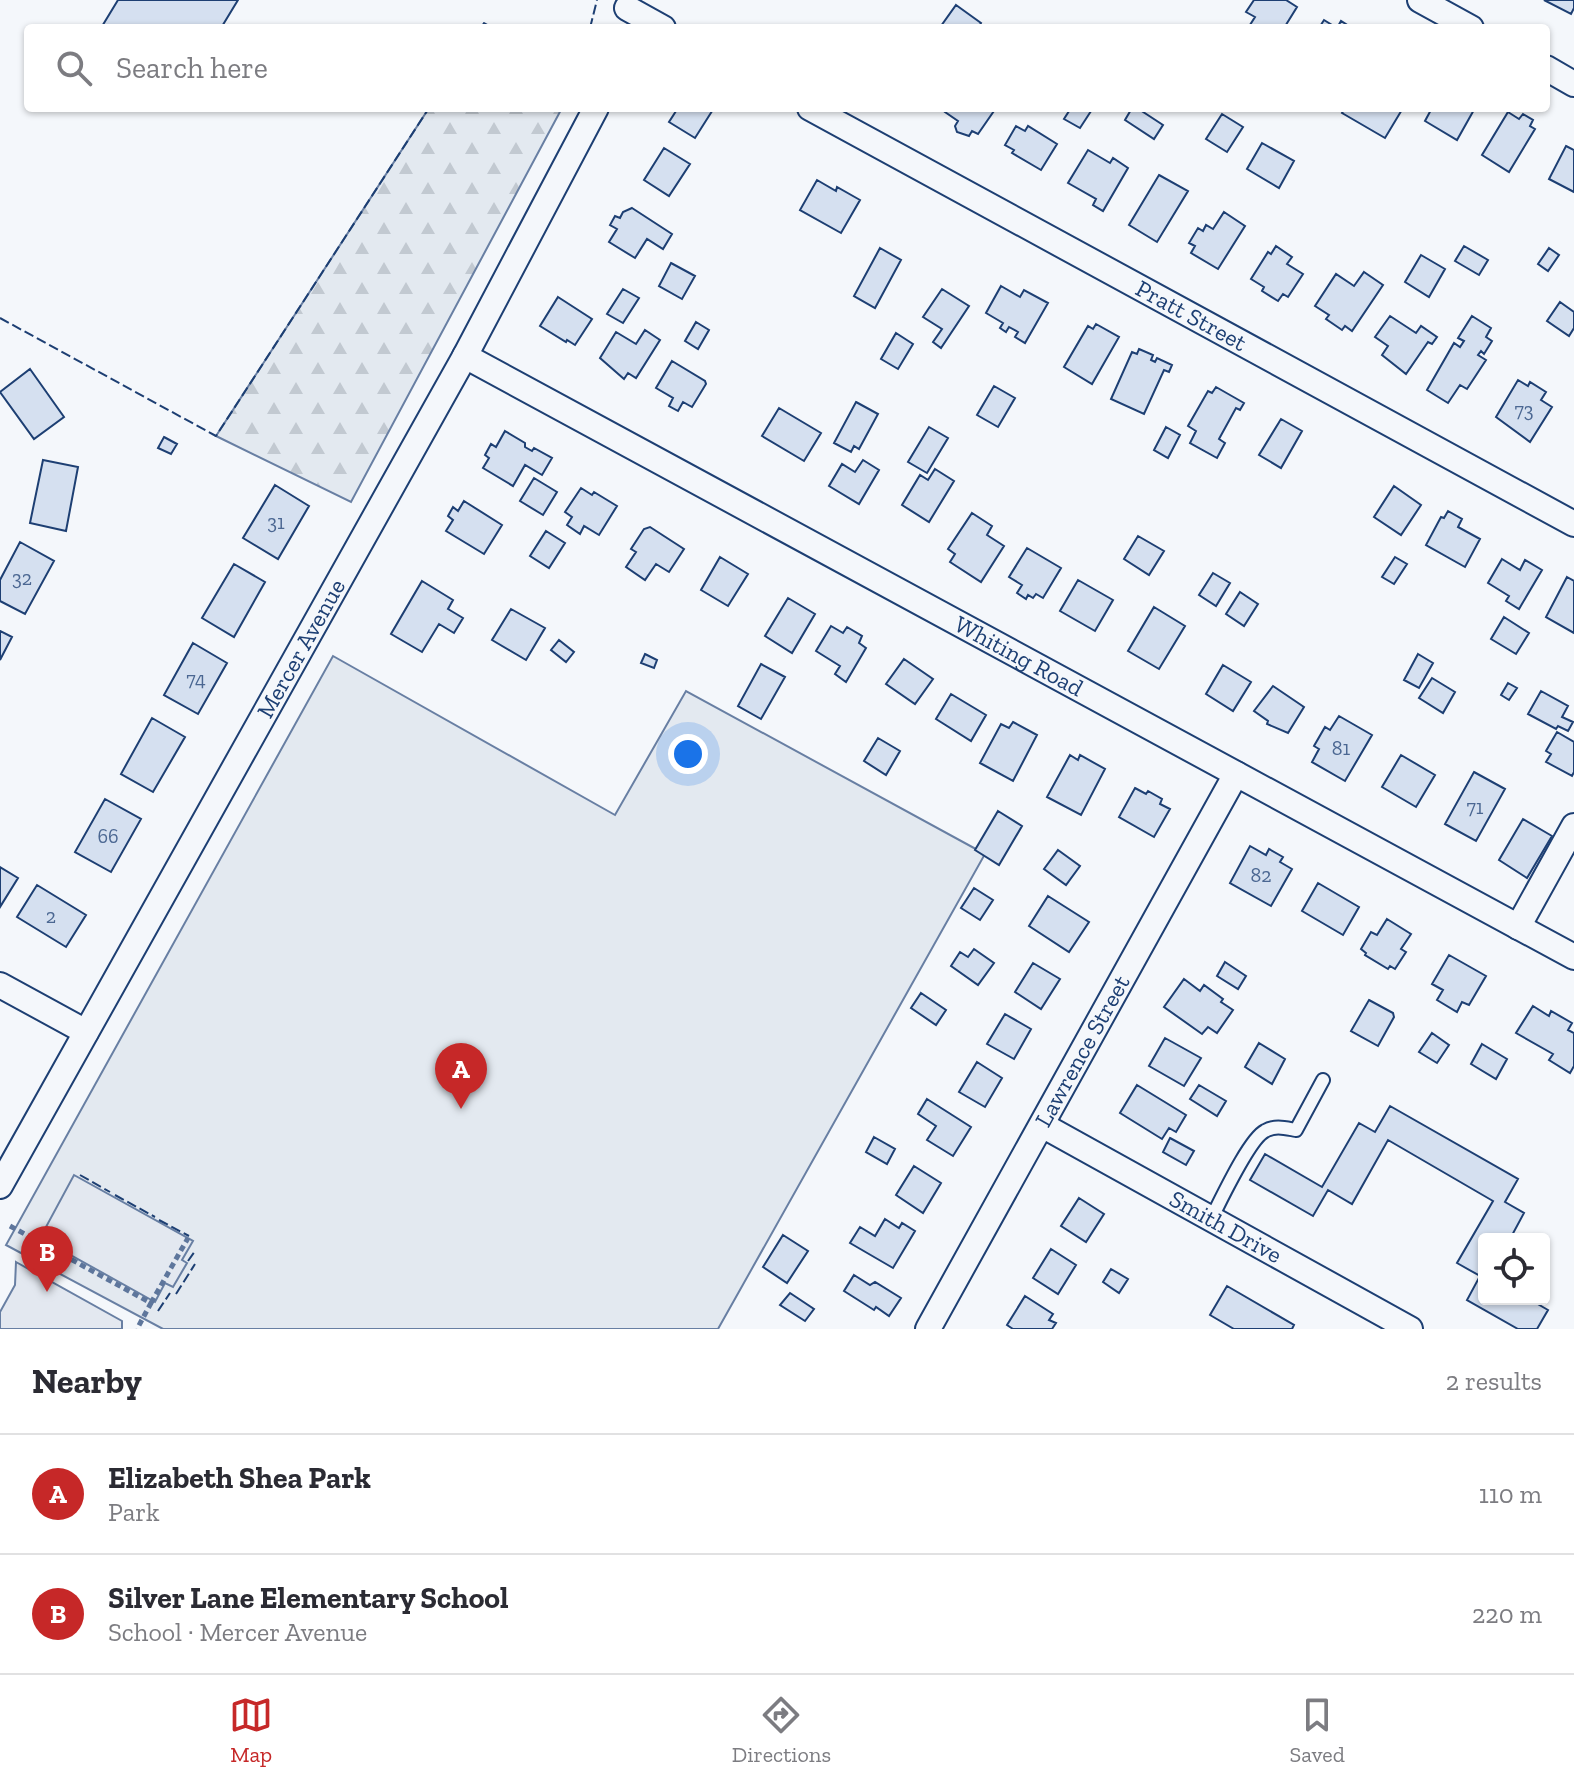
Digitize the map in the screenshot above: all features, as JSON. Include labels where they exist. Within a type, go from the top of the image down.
[{"type":"street","points":[[1420,0],[1464,24]]},
{"type":"street","points":[[626,12],[654,24]]},
{"type":"street","points":[[1550,70],[1574,84]]},
{"type":"street","name":"Mercer Avenue","points":[[0,1186],[465,356],[594,112]]},
{"type":"street","name":"Pratt Street","points":[[817,112],[1574,524]]},
{"type":"street","name":"Whiting Road","points":[[465,356],[1574,957]]},
{"type":"street","name":"Lawrence Street","points":[[928,1329],[1236,774]]},
{"type":"street","points":[[1518,927],[1574,826]]},
{"type":"street","points":[[0,985],[86,1032]]},
{"type":"street","name":"Smith Drive","points":[[1042,1125],[1410,1329]]},
{"type":"lane","points":[[1211,1219],[1256,1137],[1280,1127],[1296,1130],[1323,1080]]},
{"type":"path","points":[[10,1226],[151,1303]]},
{"type":"path","points":[[137,1329],[188,1238]]},
{"type":"green space","points":[[426,112],[560,112],[351,502],[216,436]]},
{"type":"green space","points":[[333,656],[615,815],[686,691],[985,854],[718,1329],[163,1329],[6,1245]]},
{"type":"shaded area","points":[[74,1175],[193,1241],[182,1260],[187,1263],[173,1287],[165,1283],[155,1302],[40,1238]]},
{"type":"shaded area","points":[[16,1262],[122,1321],[122,1329],[0,1329],[0,1312],[15,1285]]},
{"type":"building","points":[[118,0],[238,0],[223,24],[103,24]]},
{"type":"building","points":[[1254,0],[1286,0],[1297,7],[1286,24],[1251,24],[1255,17],[1246,12]]},
{"type":"building","points":[[1544,0],[1574,0],[1574,8],[1571,14]]},
{"type":"building","points":[[956,5],[981,23],[980,24],[942,24]]},
{"type":"building","points":[[675,112],[711,112],[695,138],[669,122]]},
{"type":"building","points":[[945,112],[993,112],[978,134],[972,131],[969,136],[957,132],[955,126],[958,121]]},
{"type":"building","points":[[1068,112],[1090,112],[1080,128],[1064,119]]},
{"type":"building","points":[[1130,112],[1143,112],[1163,125],[1154,139],[1125,120]]},
{"type":"building","points":[[1343,112],[1401,112],[1385,138]]},
{"type":"building","points":[[1430,112],[1473,112],[1457,140],[1425,121]]},
{"type":"building","points":[[1508,112],[1519,119],[1523,114],[1533,120],[1530,126],[1535,129],[1509,172],[1482,155]]},
{"type":"building","points":[[1222,114],[1243,127],[1227,152],[1206,139]]},
{"type":"building","points":[[1016,126],[1025,131],[1028,126],[1057,144],[1041,170],[1012,153],[1014,150],[1005,145]]},
{"type":"building","points":[[1262,143],[1294,161],[1279,188],[1247,169]]},
{"type":"building","points":[[1566,146],[1574,150],[1574,192],[1549,179]]},
{"type":"building","points":[[664,148],[690,164],[669,196],[644,180]]},
{"type":"building","points":[[1088,150],[1110,163],[1113,158],[1128,168],[1103,211],[1093,205],[1096,199],[1068,183]]},
{"type":"building","points":[[1159,175],[1188,191],[1157,242],[1129,225]]},
{"type":"building","points":[[817,180],[860,200],[841,233],[800,210]]},
{"type":"building","points":[[632,208],[672,234],[663,249],[647,239],[635,258],[609,242],[617,229],[610,225],[615,216],[620,218],[623,212]]},
{"type":"building","points":[[1224,212],[1245,226],[1218,269],[1191,253],[1195,246],[1189,243],[1198,228],[1203,231],[1206,225],[1213,229]]},
{"type":"building","points":[[1276,246],[1292,257],[1287,264],[1303,274],[1288,297],[1283,294],[1278,301],[1251,279],[1268,252],[1271,254]]},
{"type":"building","points":[[1464,246],[1488,260],[1479,275],[1455,261]]},
{"type":"building","points":[[880,248],[901,260],[875,308],[854,296]]},
{"type":"building","points":[[1549,248],[1559,255],[1548,271],[1538,264]]},
{"type":"building","points":[[1421,255],[1445,269],[1429,297],[1405,282]]},
{"type":"building","points":[[671,263],[695,276],[682,299],[659,286]]},
{"type":"building","points":[[1364,272],[1383,285],[1352,331],[1345,326],[1342,330],[1326,319],[1329,315],[1315,306],[1336,274],[1354,286]]},
{"type":"building","points":[[1001,286],[1020,297],[1024,290],[1048,303],[1025,343],[1015,337],[1018,332],[1009,327],[1006,332],[1000,328],[1003,323],[986,313]]},
{"type":"building","points":[[623,289],[639,298],[623,323],[607,314]]},
{"type":"building","points":[[942,289],[969,306],[941,348],[933,342],[942,329],[923,317]]},
{"type":"building","points":[[558,297],[592,319],[575,345],[540,326]]},
{"type":"building","points":[[1560,302],[1574,312],[1574,328],[1569,336],[1547,321]]},
{"type":"building","points":[[1390,316],[1416,333],[1421,326],[1437,337],[1432,344],[1428,342],[1406,374],[1382,355],[1388,346],[1375,337]]},
{"type":"building","points":[[1472,316],[1491,328],[1486,337],[1492,341],[1484,354],[1481,351],[1478,355],[1486,360],[1467,389],[1460,385],[1448,403],[1427,390],[1454,343],[1460,347],[1464,341],[1458,338]]},
{"type":"building","points":[[696,322],[709,330],[698,349],[685,341]]},
{"type":"building","points":[[1096,324],[1119,337],[1092,384],[1064,367],[1088,326],[1093,329]]},
{"type":"building","points":[[645,330],[660,340],[636,378],[628,373],[624,379],[600,358],[616,332],[636,344]]},
{"type":"building","points":[[896,333],[913,344],[898,369],[881,359]]},
{"type":"building","points":[[1139,349],[1153,355],[1151,360],[1155,362],[1157,358],[1172,365],[1169,372],[1164,370],[1144,414],[1111,399],[1132,352],[1137,354]]},
{"type":"building","points":[[672,361],[706,384],[692,407],[683,402],[678,411],[669,406],[673,398],[656,388]]},
{"type":"building","points":[[30,369],[64,417],[34,439],[0,392]]},
{"type":"building","points":[[1518,380],[1528,386],[1530,382],[1546,392],[1541,400],[1552,407],[1530,442],[1496,417]]},
{"type":"building","points":[[994,386],[1015,398],[998,427],[977,415]]},
{"type":"building","points":[[1216,387],[1244,403],[1240,410],[1236,408],[1219,439],[1225,443],[1217,458],[1190,443],[1196,431],[1188,426],[1208,391],[1212,393]]},
{"type":"building","points":[[856,402],[878,414],[859,449],[854,446],[851,452],[834,443]]},
{"type":"building","points":[[779,408],[821,433],[804,461],[762,436]]},
{"type":"building","points":[[1281,419],[1302,431],[1281,468],[1259,455]]},
{"type":"building","points":[[929,427],[948,438],[927,473],[908,462]]},
{"type":"building","points":[[1166,427],[1180,435],[1168,458],[1154,450]]},
{"type":"building","points":[[505,431],[525,443],[525,447],[532,451],[534,448],[552,458],[542,475],[525,465],[513,486],[483,468],[489,458],[485,455],[491,444],[496,447]]},
{"type":"building","points":[[164,437],[177,444],[171,454],[158,448]]},
{"type":"building","points":[[43,460],[78,467],[66,531],[30,523]]},
{"type":"building","points":[[863,460],[879,470],[859,504],[829,486],[842,464],[855,472]]},
{"type":"building","points":[[935,469],[954,481],[929,522],[902,505],[920,475],[928,480]]},
{"type":"building","points":[[534,478],[557,492],[543,515],[520,501]]},
{"type":"building","points":[[275,485],[309,506],[278,559],[243,538]]},
{"type":"building","points":[[1394,486],[1421,505],[1401,535],[1374,517]]},
{"type":"building","points":[[581,488],[617,506],[599,535],[584,526],[580,534],[567,525],[572,517],[565,512]]},
{"type":"building","points":[[464,501],[502,525],[484,554],[446,531],[453,520],[448,516],[453,507],[458,511]]},
{"type":"building","points":[[1448,511],[1462,519],[1458,527],[1480,539],[1465,567],[1426,545],[1441,517],[1444,518]]},
{"type":"building","points":[[972,513],[992,526],[987,535],[1004,546],[981,582],[950,562],[955,554],[948,549]]},
{"type":"building","points":[[650,527],[684,549],[669,572],[656,564],[645,580],[626,567],[636,552],[631,549],[644,529]]},
{"type":"building","points":[[546,531],[565,543],[549,568],[530,556]]},
{"type":"building","points":[[1138,536],[1164,551],[1149,575],[1124,559]]},
{"type":"building","points":[[20,542],[54,561],[25,614],[0,601],[0,580]]},
{"type":"building","points":[[1027,548],[1061,568],[1043,598],[1036,594],[1033,598],[1028,595],[1026,599],[1017,593],[1022,585],[1009,577]]},
{"type":"building","points":[[720,557],[748,574],[728,606],[701,590]]},
{"type":"building","points":[[1395,557],[1407,564],[1394,584],[1382,577]]},
{"type":"building","points":[[1502,559],[1520,570],[1525,560],[1542,570],[1519,609],[1506,601],[1509,596],[1488,583]]},
{"type":"building","points":[[234,564],[265,582],[234,637],[202,618]]},
{"type":"building","points":[[1213,573],[1230,583],[1216,606],[1199,595]]},
{"type":"building","points":[[1567,577],[1574,581],[1574,633],[1546,617]]},
{"type":"building","points":[[1078,580],[1113,600],[1095,631],[1060,611]]},
{"type":"building","points":[[422,581],[453,600],[448,609],[463,618],[454,633],[439,624],[422,652],[391,634]]},
{"type":"building","points":[[1240,592],[1258,604],[1244,626],[1226,614]]},
{"type":"building","points":[[788,598],[815,614],[792,653],[765,636]]},
{"type":"building","points":[[1154,607],[1185,626],[1159,669],[1128,651]]},
{"type":"building","points":[[511,609],[545,628],[526,660],[492,640]]},
{"type":"building","points":[[1504,617],[1529,633],[1516,654],[1491,639]]},
{"type":"building","points":[[831,626],[843,633],[847,627],[862,636],[859,643],[866,648],[846,682],[835,674],[840,666],[816,651]]},
{"type":"building","points":[[0,631],[12,637],[0,660]]},
{"type":"building","points":[[559,640],[574,652],[566,662],[551,650]]},
{"type":"building","points":[[193,643],[227,663],[198,714],[164,695]]},
{"type":"building","points":[[645,654],[657,660],[654,668],[641,663]]},
{"type":"building","points":[[1418,654],[1433,663],[1419,688],[1404,680]]},
{"type":"building","points":[[904,659],[933,679],[915,704],[886,684]]},
{"type":"building","points":[[761,664],[785,677],[761,719],[738,706]]},
{"type":"building","points":[[1223,665],[1251,682],[1233,711],[1206,694]]},
{"type":"building","points":[[1432,678],[1455,692],[1443,713],[1419,698]]},
{"type":"building","points":[[1508,683],[1517,688],[1509,700],[1501,695]]},
{"type":"building","points":[[1273,686],[1304,707],[1288,733],[1267,724],[1268,721],[1254,711]]},
{"type":"building","points":[[1541,691],[1568,706],[1562,717],[1573,722],[1568,731],[1558,726],[1556,729],[1528,714]]},
{"type":"building","points":[[951,694],[986,715],[971,741],[936,719]]},
{"type":"building","points":[[1339,716],[1372,735],[1345,781],[1312,762],[1319,749],[1314,746],[1325,727],[1330,730]]},
{"type":"building","points":[[152,718],[185,737],[153,792],[121,774]]},
{"type":"building","points":[[1013,722],[1037,735],[1013,781],[980,763],[1001,724],[1009,728]]},
{"type":"building","points":[[1557,732],[1574,742],[1572,776],[1546,762],[1551,754],[1546,751]]},
{"type":"building","points":[[878,738],[900,751],[886,775],[864,761]]},
{"type":"building","points":[[1070,755],[1078,760],[1080,755],[1105,769],[1081,815],[1047,797]]},
{"type":"building","points":[[1401,755],[1435,775],[1416,807],[1382,787]]},
{"type":"building","points":[[1474,772],[1505,789],[1476,841],[1445,824]]},
{"type":"building","points":[[1135,788],[1162,799],[1160,804],[1170,809],[1154,837],[1119,817]]},
{"type":"building","points":[[105,799],[141,819],[111,872],[75,852]]},
{"type":"building","points":[[998,811],[1022,826],[999,865],[975,850]]},
{"type":"building","points":[[1523,819],[1552,836],[1527,878],[1499,860]]},
{"type":"building","points":[[1250,846],[1266,855],[1269,849],[1283,857],[1280,862],[1292,869],[1271,906],[1230,883]]},
{"type":"building","points":[[1058,850],[1080,866],[1066,885],[1044,869]]},
{"type":"building","points":[[0,867],[18,878],[0,907]]},
{"type":"building","points":[[1318,883],[1359,907],[1343,935],[1302,911]]},
{"type":"building","points":[[37,885],[86,915],[66,947],[17,917]]},
{"type":"building","points":[[974,888],[993,900],[980,920],[961,908]]},
{"type":"building","points":[[1048,896],[1089,922],[1069,952],[1029,926]]},
{"type":"building","points":[[1387,919],[1411,934],[1401,949],[1406,952],[1395,969],[1390,966],[1388,969],[1365,955],[1361,949],[1371,932],[1377,935]]},
{"type":"building","points":[[974,949],[994,963],[978,985],[951,966],[960,952],[968,957]]},
{"type":"building","points":[[1449,955],[1486,976],[1469,1005],[1462,1002],[1457,1012],[1437,1000],[1443,990],[1432,984]]},
{"type":"building","points":[[1225,962],[1246,976],[1238,989],[1217,976]]},
{"type":"building","points":[[1033,963],[1060,979],[1041,1009],[1015,992]]},
{"type":"building","points":[[1184,979],[1200,991],[1204,985],[1233,1010],[1217,1033],[1208,1027],[1202,1034],[1164,1007]]},
{"type":"building","points":[[921,993],[946,1010],[936,1025],[911,1008]]},
{"type":"building","points":[[1369,1000],[1393,1013],[1394,1017],[1378,1046],[1351,1031]]},
{"type":"building","points":[[1533,1006],[1549,1016],[1551,1011],[1572,1023],[1568,1030],[1574,1033],[1574,1066],[1570,1073],[1549,1060],[1553,1054],[1516,1033]]},
{"type":"building","points":[[1005,1014],[1031,1029],[1014,1059],[987,1044]]},
{"type":"building","points":[[1432,1033],[1449,1045],[1437,1063],[1419,1052]]},
{"type":"building","points":[[1165,1038],[1201,1058],[1184,1086],[1149,1066]]},
{"type":"building","points":[[1259,1043],[1285,1059],[1272,1084],[1245,1067]]},
{"type":"building","points":[[1482,1044],[1507,1059],[1496,1079],[1471,1064]]},
{"type":"building","points":[[977,1062],[1002,1078],[985,1107],[959,1092]]},
{"type":"building","points":[[1137,1085],[1186,1115],[1176,1132],[1169,1128],[1162,1139],[1120,1113]]},
{"type":"building","points":[[1199,1085],[1226,1101],[1217,1116],[1190,1099]]},
{"type":"building","points":[[927,1099],[971,1127],[953,1156],[927,1140],[936,1126],[918,1114]]},
{"type":"building","points":[[1390,1106],[1518,1179],[1505,1202],[1524,1213],[1513,1233],[1478,1233],[1478,1275],[1457,1263],[1493,1201],[1388,1140],[1352,1204],[1328,1190],[1313,1216],[1250,1180],[1265,1154],[1322,1187],[1359,1123],[1375,1132]]},
{"type":"building","points":[[874,1137],[895,1149],[887,1164],[866,1152]]},
{"type":"building","points":[[1170,1138],[1194,1151],[1186,1165],[1163,1152]]},
{"type":"building","points":[[914,1166],[941,1183],[923,1213],[896,1195]]},
{"type":"building","points":[[1079,1198],[1104,1214],[1086,1242],[1061,1226]]},
{"type":"building","points":[[885,1219],[899,1228],[902,1223],[915,1231],[893,1268],[850,1243],[860,1227],[875,1236]]},
{"type":"building","points":[[783,1235],[808,1251],[787,1283],[763,1267]]},
{"type":"building","points":[[1051,1249],[1076,1265],[1058,1294],[1033,1278]]},
{"type":"building","points":[[1111,1269],[1128,1279],[1119,1293],[1103,1282]]},
{"type":"building","points":[[854,1275],[870,1285],[875,1282],[901,1298],[889,1316],[844,1291]]},
{"type":"building","points":[[1478,1280],[1478,1305],[1539,1305],[1548,1310],[1537,1329],[1518,1329],[1467,1300]]},
{"type":"building","points":[[1227,1286],[1294,1325],[1292,1329],[1234,1329],[1210,1315]]},
{"type":"building","points":[[790,1293],[814,1309],[805,1321],[780,1305]]},
{"type":"building","points":[[1025,1296],[1053,1314],[1049,1320],[1056,1323],[1052,1329],[1013,1329],[1007,1325]]},
{"type":"fence","points":[[591,24],[597,0]]},
{"type":"fence","points":[[0,318],[216,436],[426,112]]},
{"type":"fence","points":[[80,1175],[110,1192]]},
{"type":"fence","points":[[115,1195],[155,1217]]},
{"type":"fence","points":[[159,1220],[189,1236]]},
{"type":"fence","points":[[188,1261],[195,1251]]},
{"type":"fence","points":[[176,1294],[195,1264]]},
{"type":"fence","points":[[158,1311],[170,1293]]},
{"type":"place","name":"Elizabeth Shea Park","points":[[461,1109]]},
{"type":"place","name":"Silver Lane Elementary School","points":[[47,1292]]}]
